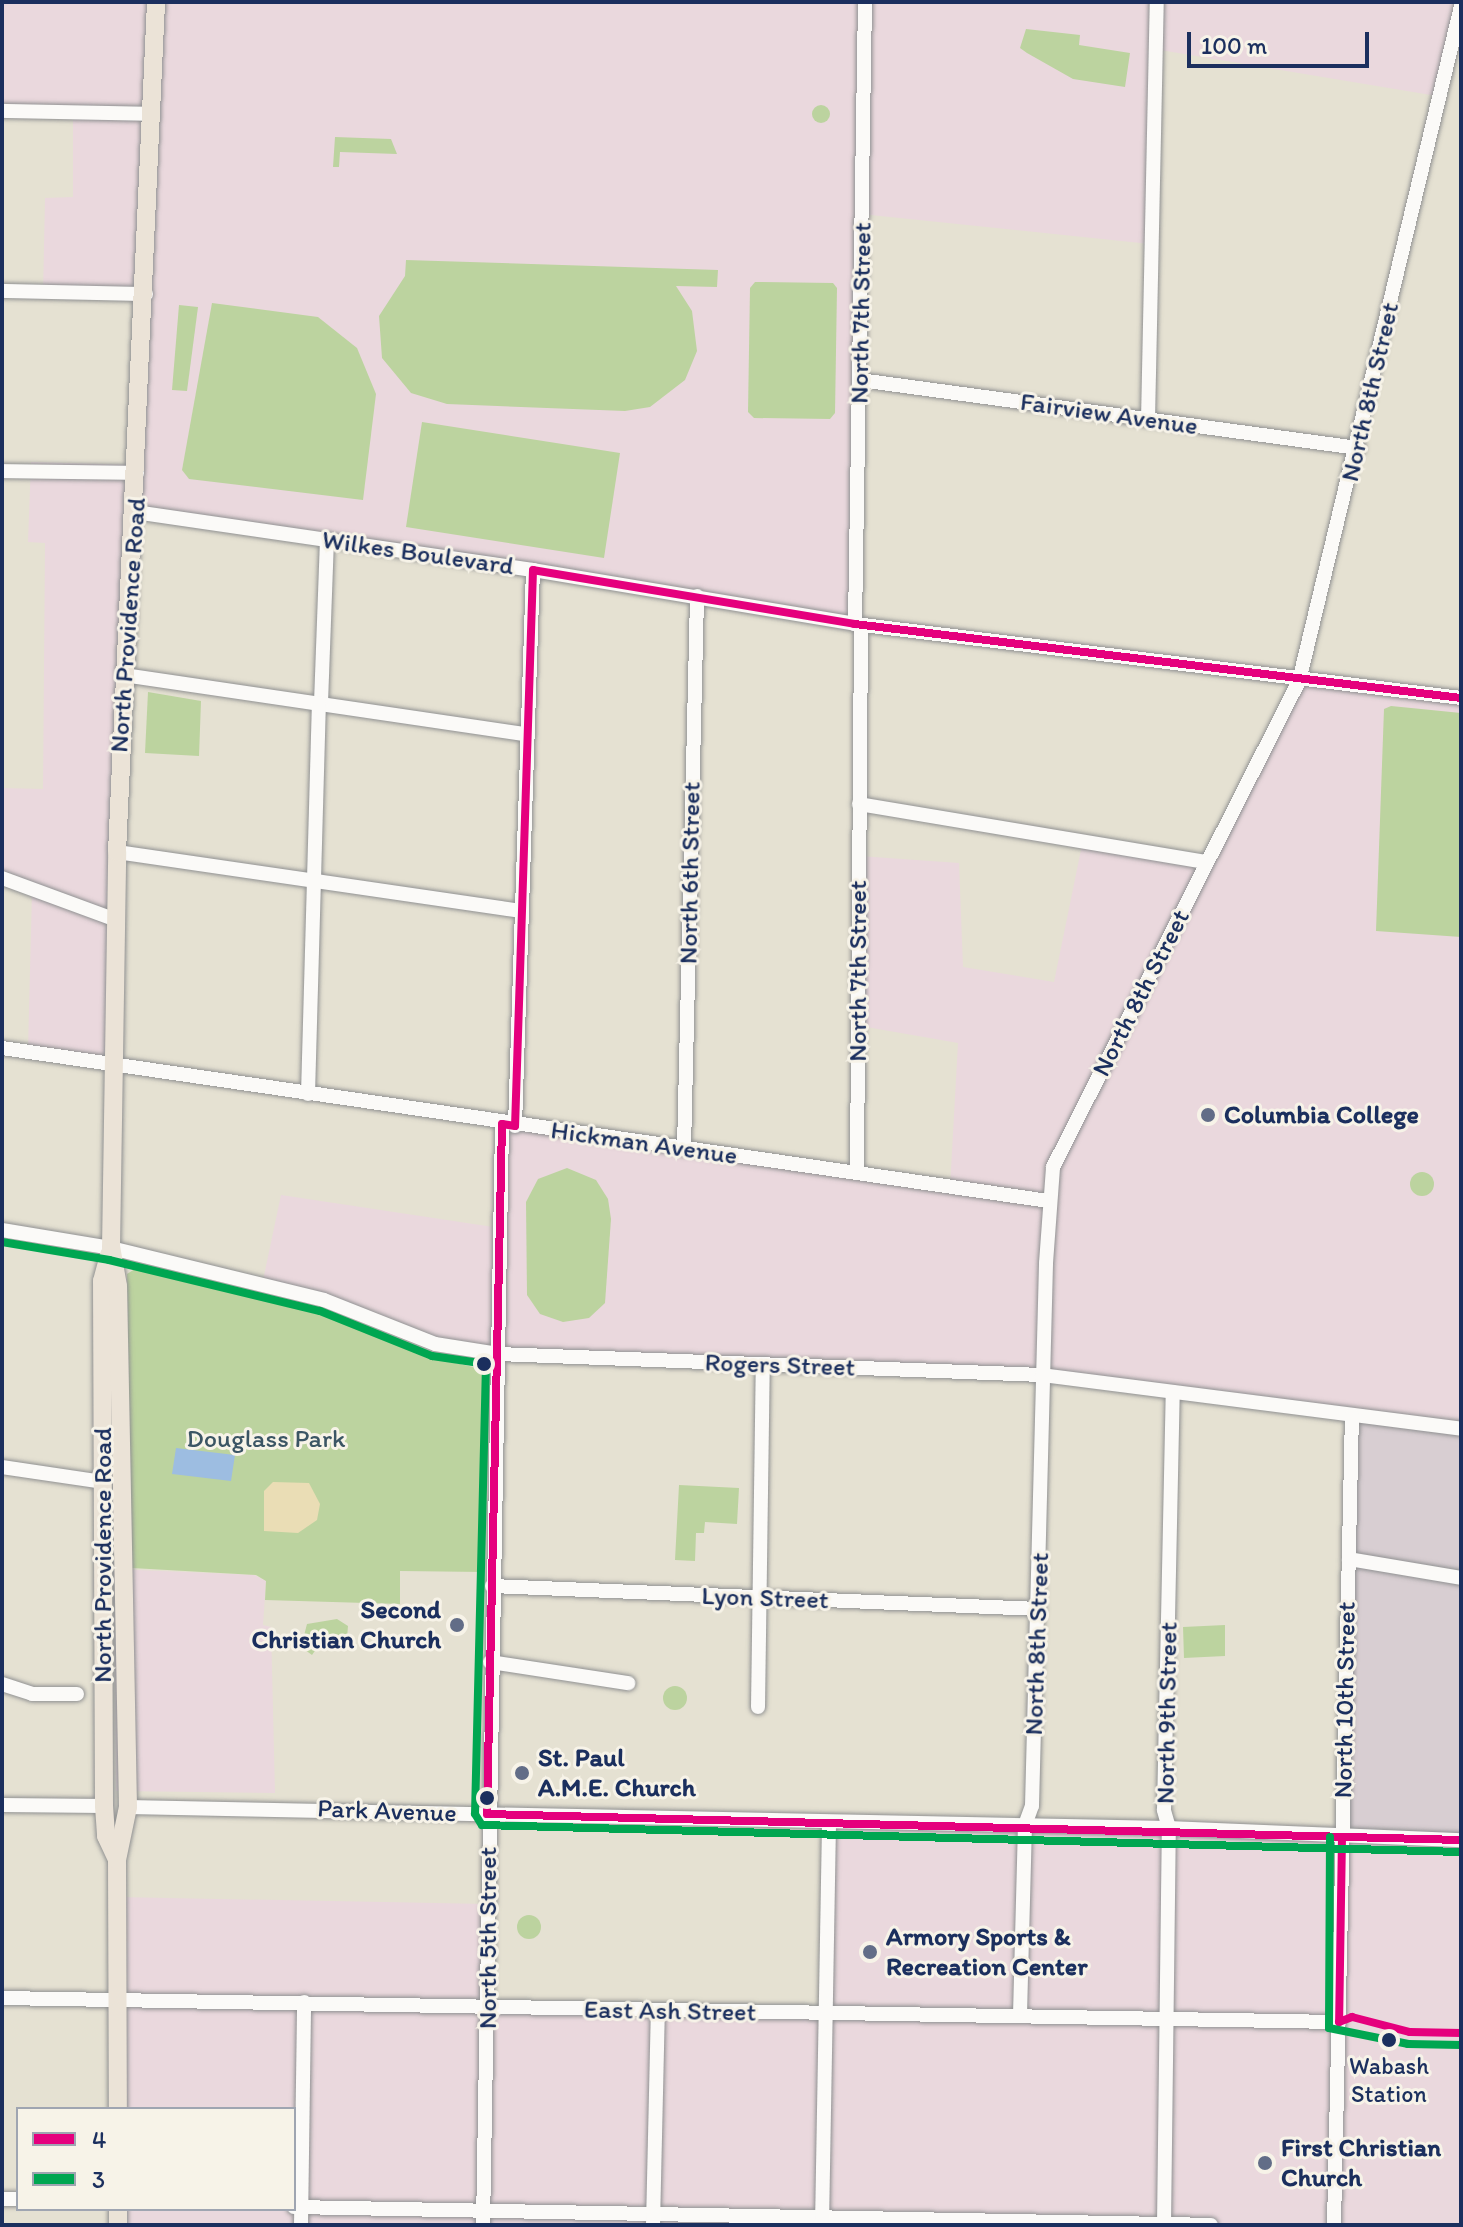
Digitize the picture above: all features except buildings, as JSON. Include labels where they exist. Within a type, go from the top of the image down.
[{"type":"main road","name":"North Providence Road","points":[[118,2107],[120,1853],[128,1807],[118,1286],[111,1248],[117,852],[146,294],[156,2]]},
{"type":"main road","name":"North Providence Road","points":[[111,1248],[102,1281],[104,1806],[106,1836],[120,1853]]},
{"type":"main road","points":[[104,1744],[118,1803],[128,1807]]},
{"type":"street","name":"North 7th Street","points":[[857,1173],[858,625],[865,2]]},
{"type":"street","points":[[1148,420],[1157,2]]},
{"type":"street","name":"North 8th Street","points":[[1020,2015],[1025,1825],[1032,1806],[1039,1609],[1042,1375],[1048,1201],[1053,1167],[1299,681],[1358,448],[1461,6]]},
{"type":"street","points":[[2,111],[152,114]]},
{"type":"street","points":[[2,291],[146,294]]},
{"type":"street","name":"Fairview Avenue","points":[[860,380],[1358,448]]},
{"type":"street","points":[[2,471],[137,473]]},
{"type":"street","name":"Wilkes Boulevard","points":[[135,512],[533,570],[858,625],[1299,681],[1461,698]]},
{"type":"street","points":[[308,1094],[327,539]]},
{"type":"street","name":"North 5th Street","points":[[483,2218],[489,2007],[487,1814],[498,1354],[533,570]]},
{"type":"street","name":"North 6th Street","points":[[684,1149],[697,596]]},
{"type":"street","points":[[124,675],[524,734]]},
{"type":"street","points":[[859,804],[1206,862]]},
{"type":"street","points":[[117,852],[519,911]]},
{"type":"street","points":[[2,878],[116,920]]},
{"type":"street","name":"Hickman Avenue","points":[[2,1048],[508,1125],[1048,1201]]},
{"type":"street","name":"Rogers Street","points":[[2,1230],[111,1248],[324,1300],[435,1344],[498,1354],[1042,1375],[1461,1429]]},
{"type":"street","points":[[758,1707],[763,1364]]},
{"type":"street","name":"North 9th Street","points":[[1164,2224],[1169,1828],[1164,1810],[1173,1392]]},
{"type":"street","name":"North 10th Street","points":[[1334,2225],[1352,1415]]},
{"type":"street","points":[[2,1467],[104,1482]]},
{"type":"street","points":[[1349,1559],[1461,1578]]},
{"type":"street","name":"Lyon Street","points":[[492,1586],[1039,1609]]},
{"type":"street","points":[[490,1662],[628,1683]]},
{"type":"street","points":[[2,1684],[32,1694],[77,1694]]},
{"type":"street","points":[[2,1805],[104,1806]]},
{"type":"street","name":"Park Avenue","points":[[128,1807],[1169,1828],[1461,1840]]},
{"type":"street","points":[[822,2220],[829,1822]]},
{"type":"street","name":"East Ash Street","points":[[2,1998],[1339,2022]]},
{"type":"street","points":[[301,2225],[298,2207],[304,2002]]},
{"type":"street","points":[[654,2220],[658,2011]]},
{"type":"street","points":[[298,2207],[483,2218],[1211,2225]]},
{"type":"shaded area","points":[[2,2],[1461,2],[1437,96],[1154,49],[1150,244],[861,214],[854,622],[134,511],[114,1065],[28,1050],[32,891],[2,879],[2,788],[43,789],[45,543],[28,542],[31,462],[136,465],[144,298],[43,294],[45,198],[73,197],[73,112],[2,110]]},
{"type":"shaded area","name":"Columbia College","points":[[1299,681],[1461,698],[1461,1429],[1042,1375],[435,1344],[262,1285],[281,1195],[500,1228],[508,1121],[950,1187],[958,1043],[855,1025],[859,856],[959,863],[963,967],[1054,982],[1083,840],[1206,862]]},
{"type":"shaded area","points":[[1352,1415],[1461,1429],[1461,1840],[1342,1837]]},
{"type":"shaded area","points":[[114,1569],[254,1575],[266,1581],[263,1625],[271,1627],[275,1793],[116,1791]]},
{"type":"shaded area","points":[[829,1822],[1461,1840],[1461,2225],[118,2225],[118,2211],[296,2211],[296,2107],[118,2107],[116,1897],[487,1904],[489,2006],[827,2013]]},
{"type":"green space","points":[[1026,29],[1080,35],[1079,45],[1130,53],[1125,87],[1073,79],[1027,53],[1020,48]]},
{"type":"green space","points":[[817,105],[825,105],[830,114],[828,121],[817,123],[812,118],[812,110]]},
{"type":"green space","points":[[335,137],[391,139],[397,154],[340,152],[339,167],[333,167]]},
{"type":"green space","points":[[406,260],[718,270],[717,287],[676,286],[692,311],[697,351],[685,380],[650,407],[625,411],[447,404],[411,393],[382,358],[379,316],[405,276]]},
{"type":"green space","points":[[755,282],[833,283],[837,288],[835,413],[830,419],[754,418],[748,412],[750,288]]},
{"type":"green space","points":[[212,303],[318,317],[357,348],[376,394],[363,500],[189,479],[182,470]]},
{"type":"green space","points":[[179,305],[198,307],[187,391],[172,390]]},
{"type":"green space","points":[[422,422],[620,453],[604,558],[406,527]]},
{"type":"green space","points":[[148,692],[201,701],[199,756],[145,753]]},
{"type":"green space","points":[[1391,706],[1461,713],[1461,937],[1376,931],[1384,709]]},
{"type":"green space","points":[[567,1168],[596,1180],[608,1199],[611,1219],[605,1303],[589,1318],[563,1322],[540,1314],[527,1295],[526,1202],[538,1179]]},
{"type":"green space","points":[[1422,1172],[1431,1175],[1434,1184],[1431,1193],[1422,1196],[1413,1193],[1410,1184],[1413,1175]]},
{"type":"green space","name":"Douglass Park","points":[[138,1267],[322,1313],[427,1357],[483,1369],[484,1572],[400,1571],[400,1604],[265,1600],[266,1581],[256,1575],[132,1568],[127,1274]]},
{"type":"green space","points":[[679,1485],[739,1488],[737,1524],[705,1522],[704,1533],[696,1533],[695,1561],[675,1560]]},
{"type":"green space","points":[[337,1619],[348,1626],[347,1638],[319,1645],[312,1655],[301,1647],[307,1624]]},
{"type":"green space","points":[[1225,1625],[1225,1656],[1184,1658],[1183,1627]]},
{"type":"green space","points":[[675,1686],[684,1689],[687,1698],[684,1707],[675,1710],[666,1707],[663,1698],[666,1689]]},
{"type":"green space","points":[[529,1915],[538,1918],[541,1927],[538,1936],[529,1939],[520,1936],[517,1927],[520,1918]]},
{"type":"sand","points":[[273,1482],[309,1483],[320,1504],[317,1520],[298,1533],[264,1531],[264,1491]]},
{"type":"water","points":[[176,1448],[235,1455],[231,1481],[172,1474]]},
{"type":"transit line","name":"4","points":[[1461,698],[855,624],[533,570],[515,1126],[502,1124],[487,1814],[1461,1840]]},
{"type":"transit line","name":"3","points":[[2,1242],[109,1260],[320,1311],[432,1356],[486,1364],[475,1814],[482,1825],[1461,1852]]},
{"type":"transit line","name":"3","points":[[1330,1837],[1329,2028],[1408,2044],[1461,2045]]},
{"type":"transit line","name":"4","points":[[1342,1837],[1339,2022],[1352,2017],[1410,2032],[1461,2033]]},
{"type":"place","name":"Columbia College","points":[[1208,1115]]},
{"type":"place","name":"Second Christian Church","points":[[457,1625]]},
{"type":"place","name":"St. Paul A.M.E. Church","points":[[522,1773]]},
{"type":"place","name":"Armory Sports & Recreation Center","points":[[870,1952]]},
{"type":"place","name":"Wabash Station","points":[[1389,2040]]},
{"type":"place","name":"First Christian Church","points":[[1265,2163]]}]
